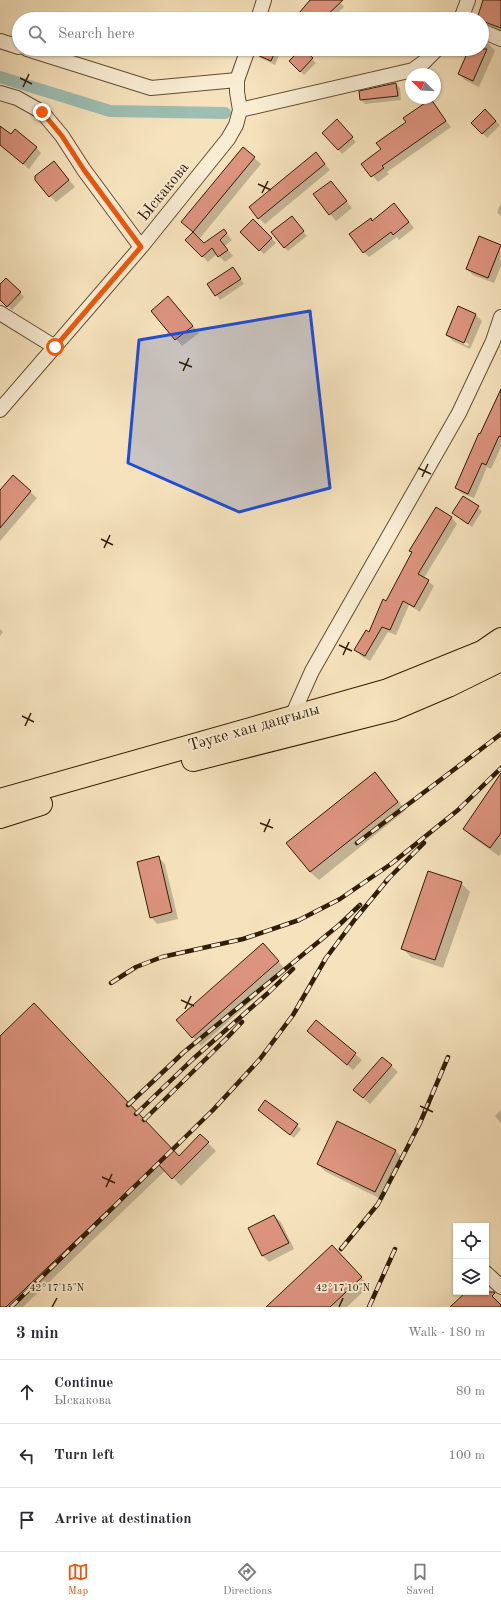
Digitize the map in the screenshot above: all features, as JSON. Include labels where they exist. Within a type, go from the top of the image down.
[{"type":"main road","name":"Тәуке хан даңғылы","points":[[0,817],[196,752],[292,716],[391,699],[482,652],[501,639]]},
{"type":"main road","name":"Тәуке хан даңғылы","points":[[0,800],[196,752],[391,699],[448,686],[501,660]]},
{"type":"street","points":[[260,12],[264,0]]},
{"type":"street","points":[[464,12],[468,0]]},
{"type":"street","points":[[489,35],[501,39]]},
{"type":"street","points":[[0,40],[12,44]]},
{"type":"street","points":[[49,56],[151,88],[237,80]]},
{"type":"street","name":"Ыскакова","points":[[0,410],[141,247],[228,139],[236,125],[240,110],[237,80],[246,56]]},
{"type":"street","points":[[240,110],[413,70],[430,56]]},
{"type":"street","points":[[0,93],[17,98],[42,112],[62,136],[84,170],[141,247]]},
{"type":"street","points":[[0,313],[55,347]]},
{"type":"street","points":[[292,716],[312,671],[459,413],[493,341],[501,317]]},
{"type":"street","points":[[489,1276],[501,1287]]},
{"type":"highlighted area","points":[[310,311],[330,488],[239,512],[128,463],[139,340]]},
{"type":"building","points":[[310,0],[343,0],[330,12],[300,12]]},
{"type":"building","points":[[483,0],[501,0],[501,28],[489,24],[489,12],[479,12]]},
{"type":"building","points":[[260,56],[273,56],[271,61]]},
{"type":"building","points":[[294,56],[311,56],[313,58],[300,72],[289,61]]},
{"type":"building","points":[[466,56],[484,56],[473,81],[458,74]]},
{"type":"building","points":[[396,83],[398,96],[360,100],[359,91]]},
{"type":"building","points":[[424,104],[434,104],[446,121],[382,166],[384,168],[371,177],[361,164],[381,149],[376,143],[406,122],[403,118]]},
{"type":"building","points":[[485,109],[496,121],[482,134],[471,123]]},
{"type":"building","points":[[337,119],[353,137],[338,150],[322,133]]},
{"type":"building","points":[[0,126],[11,134],[15,129],[37,147],[23,164],[0,145]]},
{"type":"building","points":[[243,147],[255,157],[193,232],[181,222]]},
{"type":"building","points":[[316,152],[325,164],[258,219],[249,207]]},
{"type":"building","points":[[54,161],[69,180],[49,197],[35,180],[35,176]]},
{"type":"building","points":[[331,181],[347,201],[329,215],[313,194]]},
{"type":"building","points":[[394,203],[409,222],[393,235],[391,232],[363,253],[349,234],[371,218],[372,221]]},
{"type":"building","points":[[292,216],[304,231],[284,248],[271,232]]},
{"type":"building","points":[[253,219],[272,238],[259,251],[240,232]]},
{"type":"building","points":[[224,229],[227,233],[220,240],[228,250],[218,257],[212,248],[202,257],[185,240],[193,232],[204,243]]},
{"type":"building","points":[[479,236],[501,245],[488,278],[466,269]]},
{"type":"building","points":[[233,267],[241,279],[215,296],[207,284]]},
{"type":"building","points":[[6,278],[21,292],[7,307],[0,300],[0,284]]},
{"type":"building","points":[[168,296],[193,326],[175,340],[151,311]]},
{"type":"building","points":[[458,306],[476,314],[464,343],[446,335]]},
{"type":"building","points":[[501,389],[501,437],[499,436],[486,465],[482,463],[468,494],[455,488],[479,433],[480,434]]},
{"type":"building","points":[[13,475],[31,491],[0,528],[0,490]]},
{"type":"building","points":[[463,496],[479,506],[468,524],[452,513]]},
{"type":"building","points":[[436,507],[452,517],[418,574],[429,580],[414,607],[403,601],[390,630],[382,627],[365,656],[354,650],[366,630],[369,632],[383,599],[386,601],[412,552],[409,551]]},
{"type":"building","points":[[375,772],[398,802],[310,872],[286,843]]},
{"type":"building","points":[[501,773],[501,833],[490,848],[463,829]]},
{"type":"building","points":[[159,856],[172,912],[150,918],[137,862]]},
{"type":"building","points":[[428,871],[462,882],[435,960],[401,949]]},
{"type":"building","points":[[263,943],[279,961],[192,1038],[176,1020]]},
{"type":"building","points":[[34,1003],[179,1156],[200,1134],[209,1142],[172,1179],[157,1163],[6,1307],[0,1307],[0,1036]]},
{"type":"building","points":[[316,1020],[356,1053],[347,1065],[307,1031]]},
{"type":"building","points":[[382,1057],[392,1065],[363,1098],[353,1090]]},
{"type":"building","points":[[265,1100],[298,1124],[290,1135],[258,1110]]},
{"type":"building","points":[[337,1121],[396,1150],[375,1192],[317,1164]]},
{"type":"building","points":[[274,1215],[289,1243],[262,1256],[248,1228]]},
{"type":"building","points":[[332,1245],[362,1277],[330,1307],[266,1307]]},
{"type":"building","points":[[489,1292],[495,1293],[492,1296],[501,1305],[501,1307],[450,1307],[463,1295],[489,1295]]},
{"type":"waterway","points":[[0,77],[110,111],[225,113]]},
{"type":"railway","points":[[357,843],[501,734]]},
{"type":"railway","points":[[111,983],[136,967],[162,957],[243,939],[299,920],[340,899],[391,864],[458,810],[501,768]]},
{"type":"railway","points":[[386,881],[424,843]]},
{"type":"railway","points":[[11,1307],[213,1110],[260,1059],[293,1015],[326,958],[389,878]]},
{"type":"railway","points":[[128,1105],[184,1052],[339,925],[360,905]]},
{"type":"railway","points":[[136,1114],[194,1058],[293,969]]},
{"type":"railway","points":[[144,1120],[242,1022]]},
{"type":"railway","points":[[341,1249],[378,1204],[420,1123],[448,1057]]},
{"type":"railway","points":[[369,1307],[395,1249]]},
{"type":"route","points":[[42,112],[62,136],[84,170],[141,247],[55,347]]}]
